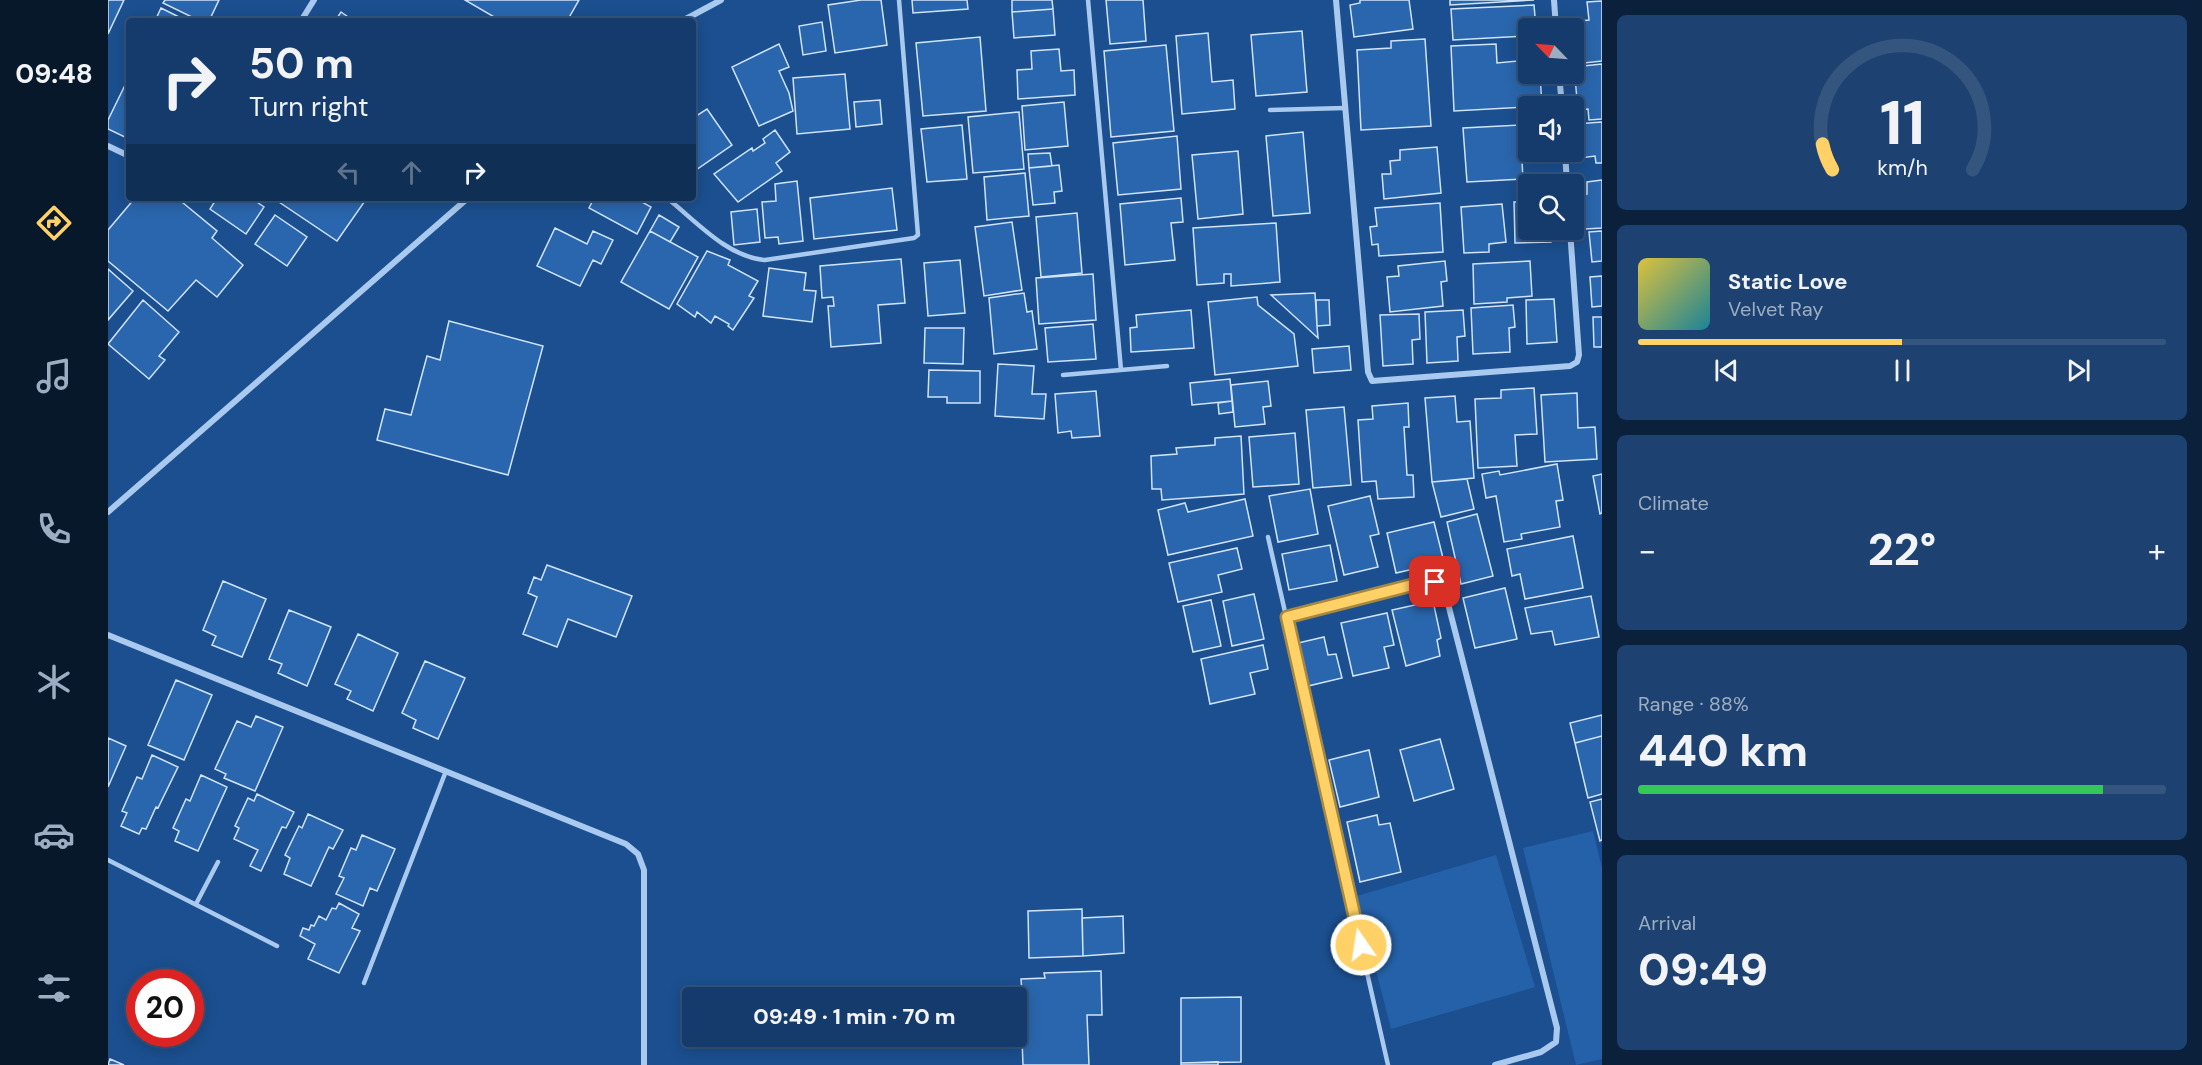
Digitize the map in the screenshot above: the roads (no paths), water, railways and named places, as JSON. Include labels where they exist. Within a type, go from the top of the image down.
[{"type":"street","points":[[303,18],[314,0]]},
{"type":"street","points":[[688,18],[721,0]]},
{"type":"street","points":[[1336,0],[1368,372],[1372,381],[1570,366],[1577,362],[1579,355],[1571,240]]},
{"type":"street","points":[[1554,0],[1555,18]]},
{"type":"street","points":[[108,146],[126,155]]},
{"type":"street","points":[[108,512],[465,201]]},
{"type":"street","points":[[1287,617],[1420,583],[1435,582],[1445,592],[1557,1028],[1556,1042],[1541,1052],[1495,1065]]},
{"type":"street","points":[[108,635],[626,844],[638,854],[644,870],[644,1065]]},
{"type":"lane","points":[[671,201],[734,252],[748,259],[765,260],[914,238],[918,235],[899,0]]},
{"type":"lane","points":[[1088,0],[1121,370]]},
{"type":"lane","points":[[1270,110],[1345,108]]},
{"type":"lane","points":[[1063,375],[1167,366]]},
{"type":"lane","points":[[1268,537],[1388,1065]]},
{"type":"lane","points":[[364,983],[447,771]]},
{"type":"lane","points":[[108,860],[277,946]]},
{"type":"lane","points":[[196,904],[218,862]]}]
